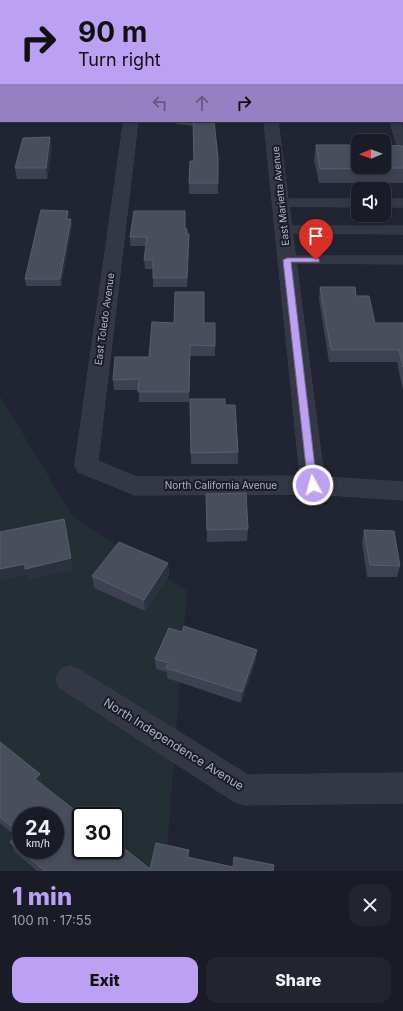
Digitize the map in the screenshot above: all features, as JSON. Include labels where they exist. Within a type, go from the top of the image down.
[{"type":"street","name":"East Toledo Avenue","points":[[131,122],[86,466],[135,486]]},
{"type":"street","name":"East Marietta Avenue","points":[[271,122],[313,485]]},
{"type":"street","name":"North California Avenue","points":[[135,486],[313,485],[403,491]]},
{"type":"street","name":"North Independence Avenue","points":[[70,679],[244,790],[403,788]]},
{"type":"lane","points":[[395,122],[403,148]]},
{"type":"lane","points":[[281,203],[351,203]]},
{"type":"lane","points":[[391,203],[403,203]]},
{"type":"lane","points":[[284,230],[403,230]]},
{"type":"lane","points":[[287,260],[403,260]]},
{"type":"shaded area","points":[[0,396],[73,517],[187,591],[166,863],[178,871],[0,871]]},
{"type":"building","points":[[193,122],[214,122],[218,158],[218,183],[189,183],[190,161],[194,161]]},
{"type":"building","points":[[50,137],[46,168],[15,168],[23,138]]},
{"type":"building","points":[[316,145],[351,145],[351,169],[320,169]]},
{"type":"building","points":[[391,145],[403,146],[403,168],[391,168]]},
{"type":"building","points":[[41,210],[68,211],[66,219],[71,219],[60,279],[25,279]]},
{"type":"building","points":[[134,211],[185,211],[185,229],[187,229],[187,234],[189,234],[187,278],[153,278],[153,260],[144,260],[147,237],[130,237]]},
{"type":"building","points":[[320,287],[355,287],[356,296],[369,296],[375,323],[403,323],[403,367],[399,350],[331,350]]},
{"type":"building","points":[[175,292],[204,292],[204,323],[215,323],[215,346],[190,345],[189,392],[138,392],[139,379],[113,380],[115,357],[149,357],[152,322],[174,323]]},
{"type":"building","points":[[190,399],[225,399],[225,405],[235,405],[238,452],[191,453]]},
{"type":"building","points":[[246,493],[248,529],[207,530],[206,494]]},
{"type":"building","points":[[64,519],[71,558],[25,569],[25,564],[0,569],[0,532]]},
{"type":"building","points":[[364,530],[394,531],[400,566],[370,565]]},
{"type":"building","points":[[119,542],[168,563],[144,600],[92,576]]},
{"type":"building","points":[[184,626],[257,650],[242,692],[166,668],[169,663],[155,659],[169,628],[182,632]]},
{"type":"building","points":[[0,742],[40,774],[35,779],[72,808],[72,859],[124,859],[124,848],[150,869],[156,843],[189,850],[187,857],[233,867],[234,857],[274,865],[273,871],[45,871],[31,859],[64,859],[64,807],[12,807],[12,827],[0,817]]},
{"type":"route","points":[[313,485],[287,260],[316,260]]}]
